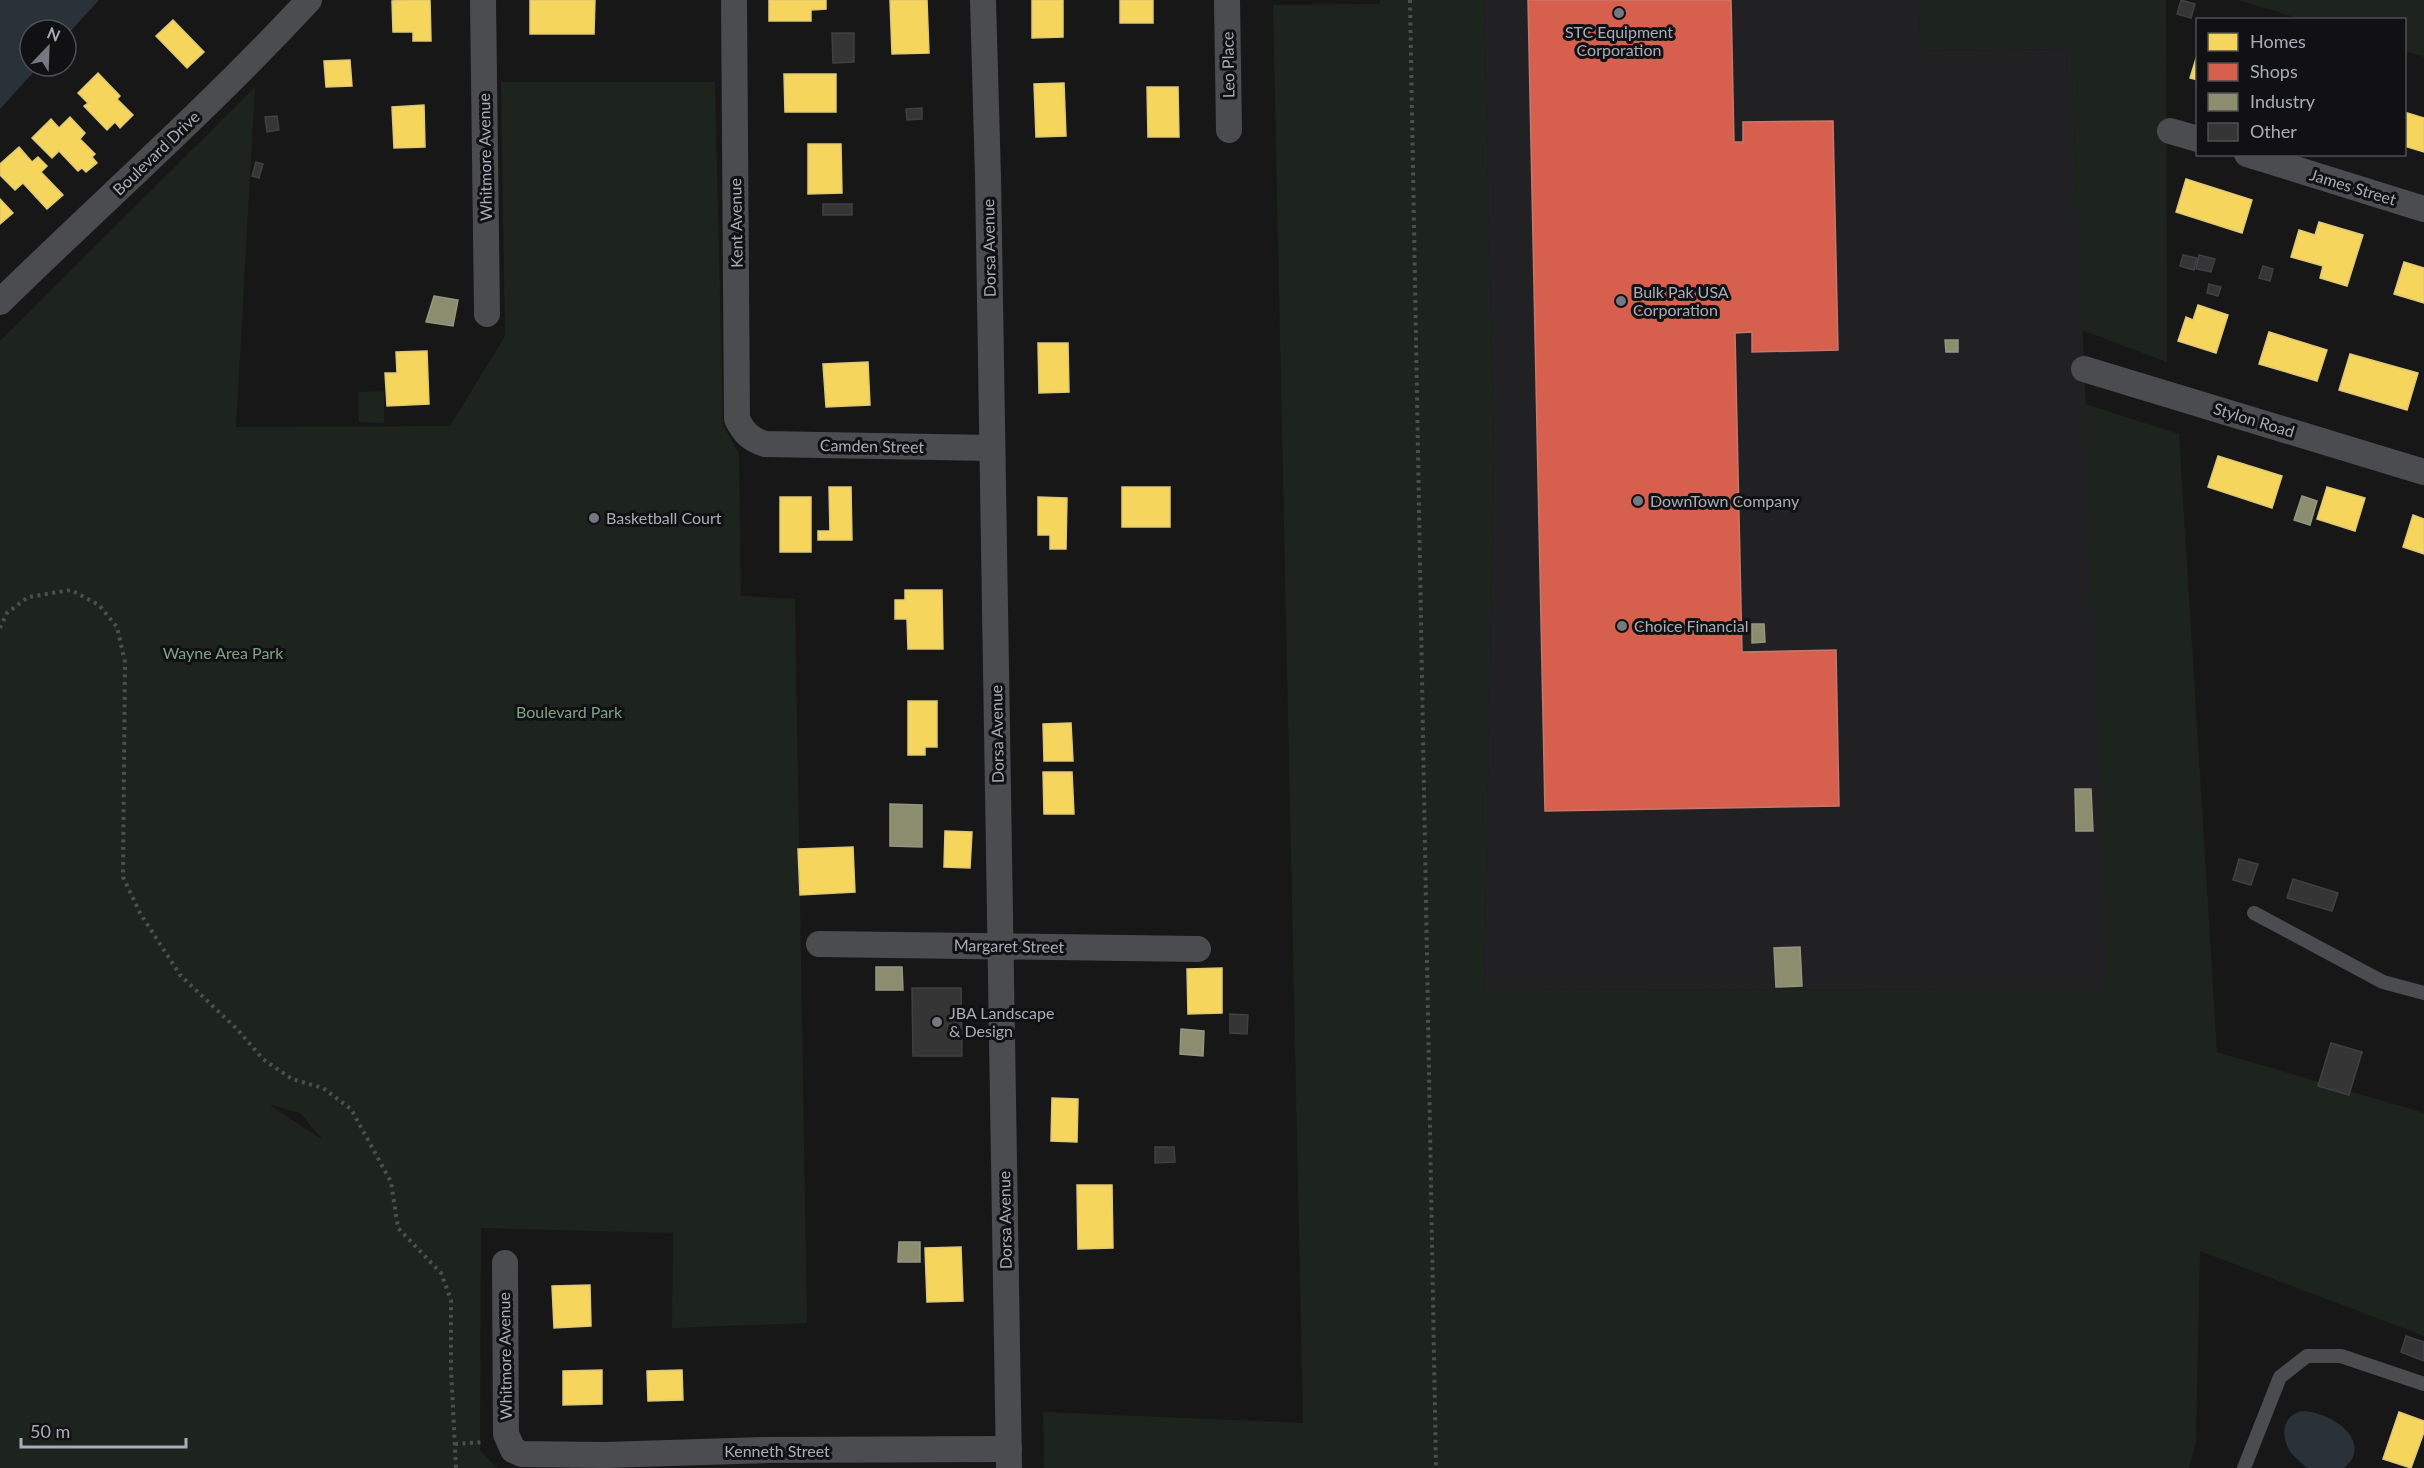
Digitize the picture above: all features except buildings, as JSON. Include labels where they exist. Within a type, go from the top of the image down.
[{"type":"street","name":"Boulevard Drive","points":[[0,302],[270,43],[309,0]]},
{"type":"street","name":"Whitmore Avenue","points":[[483,0],[487,314]]},
{"type":"street","name":"Kent Avenue","points":[[734,0],[737,419],[743,432],[753,440]]},
{"type":"street","name":"Dorsa Avenue","points":[[983,0],[1002,945],[1009,1458]]},
{"type":"street","name":"Leo Place","points":[[1227,0],[1229,130]]},
{"type":"street","points":[[2170,131],[2196,138]]},
{"type":"street","name":"James Street","points":[[2253,156],[2424,209]]},
{"type":"street","name":"Stylon Road","points":[[2084,369],[2424,472]]},
{"type":"street","name":"Camden Street","points":[[753,440],[765,444],[992,448]]},
{"type":"street","name":"Margaret Street","points":[[819,945],[1002,945],[1198,949]]},
{"type":"street","name":"Whitmore Avenue","points":[[505,1263],[508,1441],[513,1450],[522,1454],[546,1454]]},
{"type":"street","name":"Kenneth Street","points":[[546,1454],[1009,1458]]},
{"type":"lane","points":[[2254,913],[2383,981],[2424,993]]},
{"type":"lane","points":[[2244,1468],[2280,1377],[2307,1356],[2341,1356],[2424,1384]]},
{"type":"path","points":[[1410,0],[1436,1468]]},
{"type":"path","points":[[0,628],[7,613],[28,597],[71,590],[99,605],[117,627],[125,662],[123,877],[140,913],[180,975],[237,1029],[264,1059],[292,1079],[323,1088],[351,1109],[391,1182],[398,1228],[441,1273],[451,1300],[451,1368],[456,1468]]},
{"type":"path","points":[[455,1444],[508,1441]]},
{"type":"shaded area","points":[[0,0],[99,0],[78,23],[78,18],[18,18],[18,78],[28,78],[0,109]]},
{"type":"shaded area","points":[[1484,0],[1919,0],[1918,51],[2071,49],[2110,989],[1484,990],[1494,454]]},
{"type":"shaded area","points":[[2302,1411],[2330,1418],[2347,1431],[2355,1447],[2352,1458],[2344,1468],[2307,1468],[2292,1454],[2284,1435],[2286,1423]]},
{"type":"green space","points":[[1380,0],[1484,0],[1494,454],[1484,990],[2109,989],[2085,404],[2179,434],[2217,1052],[2424,1113],[2424,1336],[2200,1251],[2196,1442],[2189,1468],[1044,1468],[1043,1412],[1303,1423],[1273,5],[1380,4]]},
{"type":"green space","points":[[1919,0],[2166,0],[2167,362],[2082,330],[2071,49],[1918,51]]},
{"type":"green space","points":[[2238,0],[2424,0],[2424,57],[2406,51],[2406,18],[2298,18]]},
{"type":"green space","points":[[501,82],[715,82],[723,425],[739,454],[741,596],[795,599],[807,1323],[672,1328],[673,1233],[481,1228],[480,1450],[497,1468],[0,1468],[0,341],[255,87],[236,427],[450,426],[505,336]],"holes":[[[271,1105],[300,1113],[323,1140]]]},
{"type":"green space","points":[[384,391],[384,423],[359,422],[359,392]]},
{"type":"place","name":"STC Equipment Corporation","points":[[1619,13]]},
{"type":"place","name":"Bulk Pak USA Corporation","points":[[1621,301]]},
{"type":"place","name":"DownTown Company","points":[[1638,501]]},
{"type":"place","name":"Basketball Court","points":[[594,518]]},
{"type":"place","name":"Choice Financial","points":[[1622,626]]},
{"type":"place","name":"JBA Landscape & Design","points":[[937,1022]]},
{"type":"park label","name":"Wayne Area Park","points":[[223,653]]},
{"type":"park label","name":"Boulevard Park","points":[[569,712]]}]
